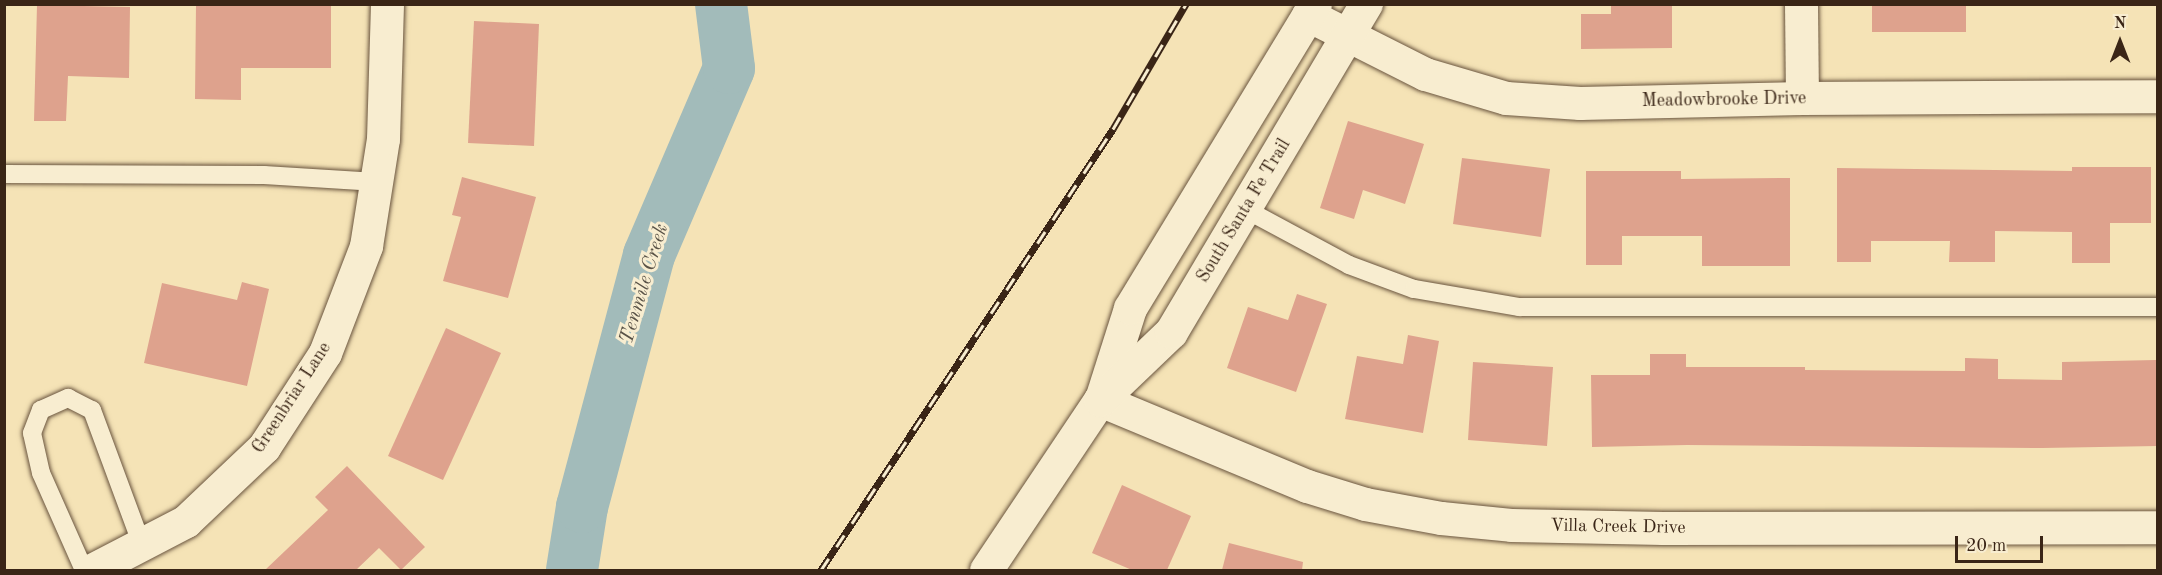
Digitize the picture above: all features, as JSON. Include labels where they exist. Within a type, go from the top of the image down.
[{"type":"street","name":"Greenbriar Lane","points":[[92,570],[186,521],[264,447],[326,353],[366,246],[383,140],[387,4]]},
{"type":"street","name":"South Santa Fe Trail","points":[[986,570],[1101,400],[1171,332],[1366,4]]},
{"type":"street","points":[[1801,4],[1802,98]]},
{"type":"street","name":"South Santa Fe Trail","points":[[1101,400],[1130,308],[1312,10]]},
{"type":"street","name":"Meadowbrooke Drive","points":[[1312,10],[1348,35],[1425,74],[1506,98],[1580,103],[1802,98],[2157,96]]},
{"type":"street","points":[[1204,187],[1245,209]]},
{"type":"street","name":"Villa Creek Drive","points":[[1101,400],[1307,486],[1365,504],[1441,518],[1511,525],[1663,528],[2157,527]]},
{"type":"lane","points":[[4,174],[264,175],[376,182]]},
{"type":"lane","points":[[1245,209],[1349,265],[1414,289],[1519,307],[2157,307]]},
{"type":"lane","points":[[84,570],[41,472],[32,433],[41,410],[68,399],[92,410],[142,545]]},
{"type":"building","points":[[1611,4],[1672,4],[1672,48],[1581,49],[1581,14],[1611,14]]},
{"type":"building","points":[[1872,4],[1966,4],[1966,32],[1872,32]]},
{"type":"building","points":[[37,5],[130,7],[129,78],[68,76],[66,121],[34,121]]},
{"type":"building","points":[[196,5],[331,6],[331,68],[241,68],[241,100],[195,99]]},
{"type":"building","points":[[474,21],[539,24],[534,146],[468,143]]},
{"type":"building","points":[[1348,121],[1424,144],[1405,204],[1363,190],[1354,219],[1320,208]]},
{"type":"building","points":[[1462,158],[1550,169],[1541,237],[1453,224]]},
{"type":"building","points":[[2072,167],[2151,167],[2151,223],[2110,223],[2110,263],[2072,263],[2072,232],[1995,231],[1995,262],[1949,262],[1950,241],[1871,241],[1871,262],[1837,262],[1837,168],[2072,171]]},
{"type":"building","points":[[1586,171],[1681,171],[1681,179],[1790,178],[1790,266],[1702,266],[1702,236],[1622,236],[1622,265],[1586,265]]},
{"type":"building","points":[[462,177],[536,197],[508,298],[443,281],[461,217],[452,215]]},
{"type":"building","points":[[242,282],[269,289],[247,386],[144,363],[162,283],[237,300]]},
{"type":"building","points":[[1297,294],[1327,304],[1296,392],[1227,368],[1248,307],[1288,320]]},
{"type":"building","points":[[446,328],[501,353],[443,480],[388,456]]},
{"type":"building","points":[[1408,335],[1439,341],[1423,433],[1345,419],[1357,356],[1403,364]]},
{"type":"building","points":[[1650,354],[1686,354],[1686,367],[1805,367],[1805,370],[1965,371],[1965,358],[1998,359],[1998,379],[2062,380],[2062,362],[2156,360],[2157,446],[2042,448],[1687,445],[1592,447],[1591,375],[1650,375]]},
{"type":"building","points":[[1473,362],[1553,367],[1547,446],[1468,440]]},
{"type":"building","points":[[347,466],[425,547],[401,570],[379,548],[356,570],[265,570],[328,510],[315,497]]},
{"type":"building","points":[[1122,485],[1191,516],[1167,570],[1132,570],[1092,553]]},
{"type":"building","points":[[1229,543],[1303,562],[1302,570],[1222,570]]},
{"type":"waterway","name":"Tenmile Creek","points":[[572,570],[582,507],[649,255],[729,68],[721,4]]},
{"type":"railway","points":[[821,570],[1113,129],[1186,4]]}]
